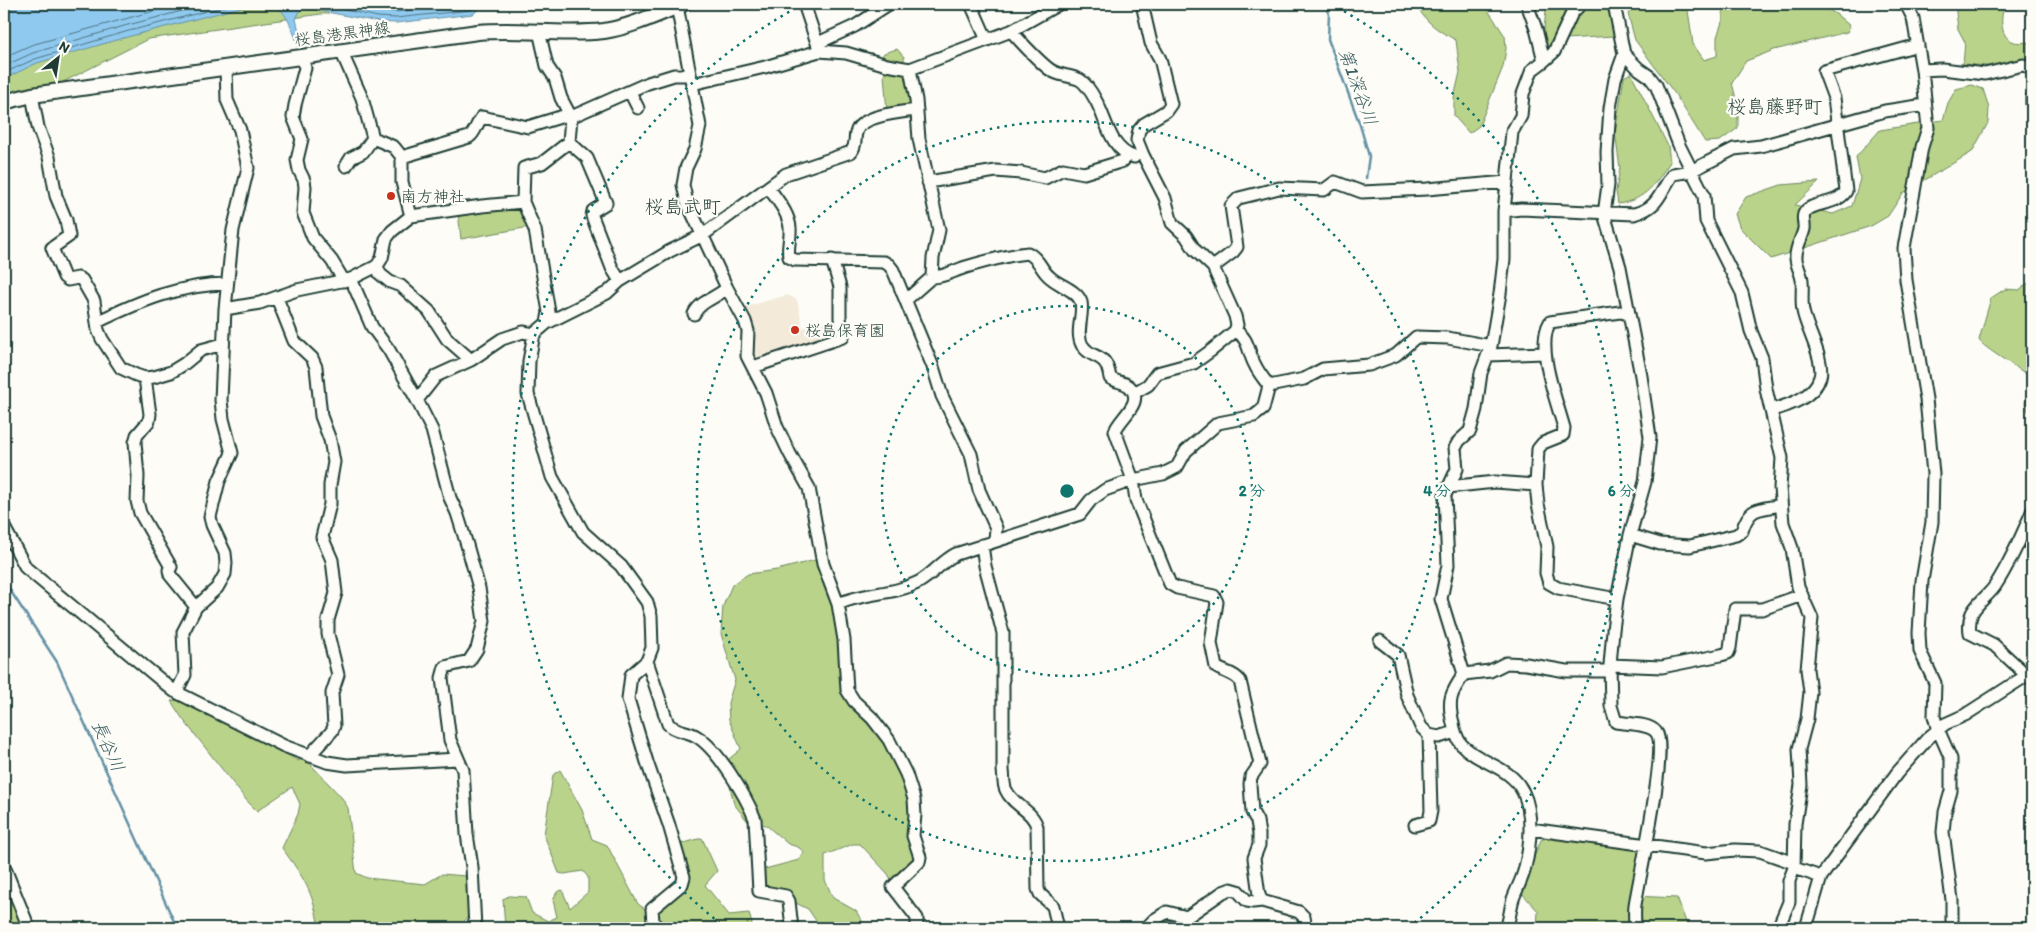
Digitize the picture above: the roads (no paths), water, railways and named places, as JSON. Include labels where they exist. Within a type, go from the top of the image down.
[{"type":"main road","name":"桜島港黒神線","points":[[4,102],[32,95],[478,32],[498,30],[594,32],[610,30],[626,26],[680,5]]},
{"type":"street","points":[[804,4],[818,47]]},
{"type":"street","points":[[402,157],[469,137],[474,134],[477,122],[482,117],[528,127],[570,116],[674,75],[690,80],[783,62],[818,47],[889,4]]},
{"type":"street","points":[[971,4],[987,40]]},
{"type":"street","points":[[818,47],[887,65],[910,68],[1011,31],[1059,4]]},
{"type":"street","points":[[1134,393],[1148,384],[1157,373],[1194,363],[1235,330],[1237,325],[1236,316],[1213,266],[1195,250],[1186,236],[1172,223],[1165,198],[1143,155],[1138,140],[1139,130],[1144,124],[1166,112],[1171,104],[1160,59],[1151,43],[1142,4]]},
{"type":"street","points":[[1527,4],[1544,61]]},
{"type":"street","points":[[1464,674],[1441,599],[1448,566],[1445,501],[1448,487],[1457,469],[1455,448],[1459,440],[1470,431],[1476,409],[1481,373],[1489,350],[1500,294],[1504,259],[1504,211],[1512,132],[1521,116],[1523,94],[1532,70],[1554,52],[1572,12],[1581,4]]},
{"type":"street","points":[[1614,4],[1624,54],[1615,79],[1610,108],[1607,152],[1608,186],[1604,214],[1620,267],[1641,376],[1650,437],[1645,482],[1630,535],[1617,599],[1610,668],[1611,706],[1616,722],[1650,727],[1660,737],[1648,844],[1635,907],[1635,928]]},
{"type":"street","points":[[1906,4],[1913,18],[1918,45],[1928,128],[1922,147],[1904,248],[1906,280],[1920,358],[1932,448],[1932,522],[1922,581],[1919,633],[1920,651],[1935,684],[1934,716],[1937,730],[1951,759],[1951,791],[1943,832],[1952,900],[1952,928]]},
{"type":"street","points":[[680,5],[690,80],[700,126],[695,149],[686,168],[683,185],[688,202],[727,288],[745,321],[748,332],[747,356],[766,393],[777,427],[809,488],[823,564],[838,604],[844,640],[847,690],[854,701],[872,718],[889,740],[906,774],[914,799],[913,836],[920,857],[919,862],[893,887],[917,918],[917,928]]},
{"type":"street","points":[[539,31],[548,66],[555,78],[561,98],[570,116],[569,142],[542,163],[524,168],[523,202],[535,230],[549,312],[548,324]]},
{"type":"street","points":[[1011,31],[1049,69],[1059,74],[1080,79],[1096,99],[1118,148],[1127,155],[1134,157],[1143,155]]},
{"type":"street","points":[[1772,410],[1793,404],[1806,396],[1821,376],[1820,364],[1803,310],[1802,279],[1795,257],[1804,230],[1803,218],[1805,212],[1842,197],[1846,191],[1834,98],[1824,71],[1918,45]]},
{"type":"street","points":[[341,51],[362,98],[373,138]]},
{"type":"street","points":[[1624,54],[1639,70],[1649,76],[1656,85],[1679,145],[1704,195],[1706,221],[1742,293],[1751,331],[1762,358],[1766,389],[1782,458],[1780,488],[1783,523],[1792,548],[1798,586],[1812,618],[1807,669],[1810,692],[1807,719],[1799,749],[1801,785],[1795,824],[1794,866],[1789,881],[1789,902],[1778,928]]},
{"type":"street","points":[[302,56],[304,73],[293,117],[302,139],[297,160],[298,170],[304,180],[305,187],[303,213],[313,238],[348,280],[372,326],[389,350],[418,400],[432,430],[450,498],[467,545],[484,613],[477,649],[473,656],[469,661],[445,667],[442,678],[450,740],[463,770],[467,834],[472,867],[475,928]]},
{"type":"street","points":[[1922,70],[1942,69],[1979,74],[1994,73],[2022,65],[2032,68]]},
{"type":"street","points":[[174,692],[180,688],[185,675],[182,632],[196,607],[217,588],[225,574],[226,563],[225,553],[210,517],[218,481],[232,453],[223,419],[221,400],[223,344],[233,230],[248,168],[240,130],[227,100],[226,68]]},
{"type":"street","points":[[910,68],[917,110],[919,139],[939,230],[933,258],[932,278]]},
{"type":"street","points":[[630,92],[638,108]]},
{"type":"street","points":[[32,95],[38,127],[49,157],[56,196],[66,220],[69,236],[52,248],[64,277],[68,280],[78,278],[82,280],[94,301],[102,339],[122,368],[144,378],[171,372],[201,350],[223,344]]},
{"type":"street","points":[[2032,98],[2032,105]]},
{"type":"street","points":[[1504,211],[1521,209],[1634,214],[1646,211],[1656,203],[1673,174],[1691,171],[1734,149],[1761,146],[1885,111],[1925,105]]},
{"type":"street","points":[[656,928],[652,909],[682,884],[684,877],[628,699],[631,675],[647,661],[652,648],[651,616],[647,602],[621,566],[583,532],[552,477],[528,394],[529,362],[534,334],[548,324],[607,292],[620,281],[670,251],[703,235],[786,174],[851,152],[856,145],[857,130],[863,123],[882,116],[917,110]]},
{"type":"street","points":[[373,138],[394,147],[402,157],[402,182],[411,216]]},
{"type":"street","points":[[346,162],[363,152],[373,138]]},
{"type":"street","points":[[569,142],[587,158],[606,203],[592,211],[592,216],[612,268],[620,281]]},
{"type":"street","points":[[928,182],[996,171],[1021,173],[1045,178],[1063,168],[1084,172],[1123,160],[1127,155]]},
{"type":"street","points":[[1213,266],[1237,247],[1238,241],[1231,206],[1239,198],[1288,187],[1324,190],[1335,182],[1362,192],[1428,189],[1507,182]]},
{"type":"street","points":[[769,188],[789,218],[790,230],[787,250],[789,257],[795,260],[884,262],[889,265],[934,367],[942,396],[970,454],[979,490],[996,528],[995,540]]},
{"type":"street","points":[[225,309],[260,303],[297,290],[348,280],[376,266],[382,258],[386,239],[392,231],[411,216],[523,202]]},
{"type":"street","points":[[906,300],[932,278],[943,277],[963,268],[1028,253],[1035,257],[1050,278],[1078,295],[1081,304],[1080,341],[1084,347],[1104,360],[1108,365],[1110,378],[1127,384],[1134,393],[1132,410],[1117,424],[1115,431],[1133,480],[1136,500],[1170,584],[1177,588],[1214,596],[1217,602],[1211,643],[1216,667],[1234,673],[1240,681],[1260,764],[1251,777],[1250,784],[1252,812],[1257,821],[1259,834],[1254,858],[1259,895],[1262,901]]},
{"type":"street","points":[[753,367],[843,337],[840,318],[840,287],[832,260]]},
{"type":"street","points":[[376,266],[380,274],[390,282],[401,286],[429,311],[447,339],[471,360]]},
{"type":"street","points":[[97,322],[151,297],[208,284],[227,284]]},
{"type":"street","points":[[694,314],[698,306],[721,294],[727,288]]},
{"type":"street","points":[[277,298],[294,341],[312,358],[316,367],[321,416],[330,440],[334,462],[330,485],[330,504],[322,537],[332,560],[336,593],[328,620],[328,634],[338,675],[332,693],[334,726],[332,731],[309,756]]},
{"type":"street","points":[[1617,599],[1558,588],[1549,583],[1546,573],[1547,547],[1536,485],[1538,449],[1543,444],[1563,435],[1564,428],[1544,353],[1546,328],[1550,322],[1620,312],[1628,314]]},
{"type":"street","points":[[1235,330],[1239,332],[1249,345],[1254,364],[1271,386]]},
{"type":"street","points":[[418,400],[436,376],[471,360],[502,339],[523,332],[534,334]]},
{"type":"street","points":[[1271,386],[1304,380],[1324,369],[1369,365],[1396,355],[1416,338],[1448,338],[1489,350],[1544,353]]},
{"type":"street","points":[[144,378],[150,414],[149,421],[140,431],[135,442],[138,476],[137,501],[140,513],[171,567],[169,570],[170,575],[196,607]]},
{"type":"street","points":[[838,604],[862,596],[896,590],[920,581],[944,560],[995,540],[1080,514],[1091,500],[1105,490],[1133,480],[1163,474],[1177,468],[1186,451],[1218,423],[1254,416],[1263,409],[1271,386]]},
{"type":"street","points":[[1448,487],[1495,482],[1536,485]]},
{"type":"street","points":[[1630,535],[1660,544],[1690,546],[1736,535],[1742,532],[1746,517],[1753,512],[1781,505]]},
{"type":"street","points":[[1806,928],[1821,877],[1884,788],[1937,730],[1945,724],[1972,712],[2029,674],[2020,669],[1994,645],[1970,632],[1969,626],[1975,608],[2003,574],[2018,546],[2032,512]]},
{"type":"street","points":[[4,527],[26,568],[174,692],[284,746],[327,762],[347,765],[458,759]]},
{"type":"street","points":[[982,545],[985,566],[1003,633],[1003,770],[1005,790],[1014,802],[1035,818],[1037,827],[1038,889],[1040,894],[1052,906],[1058,928]]},
{"type":"street","points":[[1506,928],[1513,900],[1526,867],[1530,829],[1529,808],[1523,790],[1508,772],[1471,752],[1461,743],[1455,732],[1448,705],[1452,691],[1464,674],[1490,671],[1506,664],[1526,664],[1566,671],[1662,667],[1728,653],[1735,609],[1762,609],[1802,596]]},
{"type":"street","points":[[1380,641],[1398,655],[1407,695],[1422,727],[1429,735],[1439,737],[1455,732]]},
{"type":"street","points":[[647,661],[668,724],[671,727],[698,737],[706,744],[734,780],[752,810],[755,818],[759,891],[786,896],[789,901],[792,928]]},
{"type":"street","points":[[1415,825],[1424,824],[1429,821],[1431,811],[1429,735]]},
{"type":"street","points":[[1530,829],[1706,853],[1735,850],[1760,851],[1821,877]]},
{"type":"street","points":[[4,866],[29,928]]},
{"type":"street","points":[[1146,928],[1166,912],[1189,923],[1223,892],[1231,889],[1238,891],[1247,901],[1262,901],[1299,912],[1304,917],[1306,928]]},
{"type":"water","points":[[4,4],[253,4],[37,63],[4,79]]},
{"type":"water","points":[[268,4],[485,4],[473,14],[396,23],[378,22],[302,7],[296,19],[303,48],[300,49],[283,12]]},
{"type":"waterway","name":"第1深谷川","points":[[1326,4],[1329,14],[1328,39],[1360,125],[1369,156],[1366,178]]},
{"type":"waterway","name":"長谷川","points":[[4,581],[57,662],[177,928]]},
{"type":"place","name":"南方神社","points":[[391,196]]},
{"type":"place","name":"桜島保育園","points":[[795,330]]},
{"type":"district","name":"桜島藤野町","points":[[1775,106]]},
{"type":"district","name":"桜島武町","points":[[683,206]]}]
